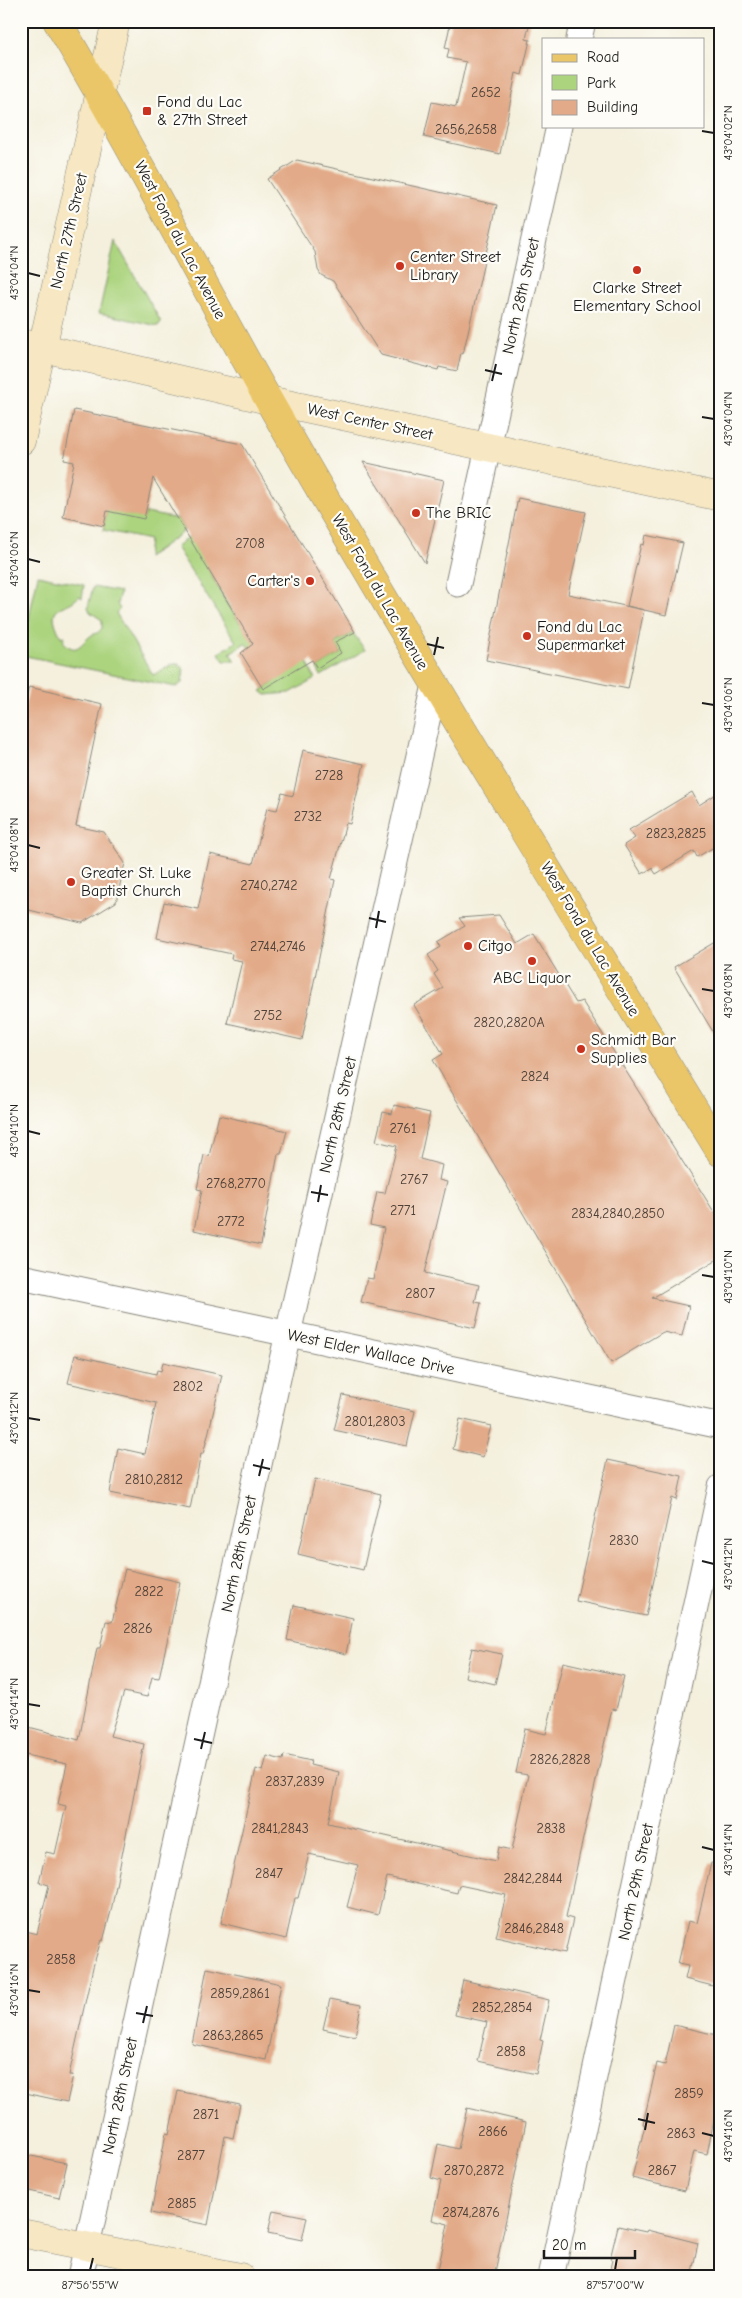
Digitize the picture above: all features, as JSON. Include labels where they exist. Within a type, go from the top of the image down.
[{"type":"main road","name":"West Fond du Lac Avenue","points":[[57,21],[100,92],[268,400],[435,685],[721,1153]]},
{"type":"street","name":"North 27th Street","points":[[21,440],[32,345],[100,92],[116,21]]},
{"type":"street","points":[[579,38],[583,21]]},
{"type":"street","name":"North 28th Street","points":[[458,584],[559,128]]},
{"type":"street","name":"West Center Street","points":[[32,345],[268,400],[721,497]]},
{"type":"street","name":"North 28th Street","points":[[80,2277],[288,1335],[435,685]]},
{"type":"street","name":"West Elder Wallace Drive","points":[[21,1276],[288,1335],[721,1426]]},
{"type":"street","name":"North 29th Street","points":[[550,2277],[721,1487]]},
{"type":"street","points":[[21,2233],[240,2277]]},
{"type":"green space","points":[[115,241],[161,322],[158,326],[99,313]]},
{"type":"green space","points":[[108,505],[125,514],[144,518],[146,513],[178,519],[184,531],[147,558],[149,540],[103,530]]},
{"type":"green space","points":[[192,534],[212,577],[228,605],[257,643],[249,648],[245,643],[230,653],[235,661],[224,661],[219,653],[236,642],[176,547]]},
{"type":"green space","points":[[38,575],[84,585],[82,598],[79,596],[55,612],[56,625],[61,637],[65,636],[63,641],[68,646],[72,648],[78,647],[102,628],[102,620],[90,612],[88,607],[93,587],[120,592],[117,604],[120,609],[116,613],[153,675],[173,664],[179,664],[184,670],[182,683],[176,687],[21,655]]},
{"type":"green space","points":[[353,633],[365,650],[321,676],[317,668],[341,653],[335,643]]},
{"type":"green space","points":[[306,660],[315,679],[290,693],[266,695],[261,691]]},
{"type":"building","points":[[451,21],[530,21],[526,39],[530,40],[522,75],[516,73],[500,154],[424,137],[432,102],[456,107],[466,62],[447,58],[449,49],[445,48]]},
{"type":"building","name":"Center Street Library","points":[[297,160],[497,205],[463,354],[461,353],[457,371],[439,367],[438,370],[381,355],[333,281],[321,275],[318,270],[315,252],[267,179]]},
{"type":"building","points":[[74,410],[242,444],[355,632],[335,642],[341,653],[317,668],[312,660],[263,689],[241,653],[253,644],[153,478],[144,519],[107,511],[104,526],[63,517],[74,462],[64,460]]},
{"type":"building","name":"The BRIC","points":[[363,462],[444,480],[425,563]]},
{"type":"building","points":[[518,498],[586,512],[568,594],[644,610],[628,689],[486,660]]},
{"type":"building","points":[[646,535],[683,543],[666,615],[627,606],[641,544],[644,545]]},
{"type":"building","points":[[29,687],[102,704],[76,826],[104,832],[125,863],[116,902],[82,923],[21,908],[21,722]]},
{"type":"building","points":[[303,750],[364,764],[350,824],[346,823],[331,879],[335,880],[302,1040],[227,1023],[242,961],[231,959],[232,954],[157,938],[164,902],[198,909],[210,854],[253,864],[267,808],[277,810],[282,793],[293,796]]},
{"type":"building","points":[[721,791],[721,843],[697,857],[694,851],[656,874],[652,868],[642,874],[624,845],[635,838],[629,830],[692,792],[699,805]]},
{"type":"building","points":[[499,915],[517,944],[534,934],[576,1003],[582,1001],[721,1223],[721,1257],[652,1298],[689,1306],[682,1336],[663,1332],[611,1363],[433,1060],[443,1054],[414,1005],[443,988],[434,974],[438,971],[428,955],[441,947],[438,942],[465,926],[459,918]]},
{"type":"building","points":[[721,939],[721,1045],[674,967]]},
{"type":"building","points":[[394,1105],[430,1113],[420,1159],[442,1165],[439,1180],[447,1182],[425,1273],[479,1285],[475,1302],[481,1303],[475,1328],[361,1302],[367,1278],[373,1279],[384,1228],[370,1225],[377,1192],[385,1193],[397,1146],[376,1141],[383,1112],[392,1114]]},
{"type":"building","points":[[219,1115],[287,1131],[281,1154],[278,1154],[261,1245],[194,1230],[202,1190],[197,1189],[204,1155],[209,1156]]},
{"type":"building","points":[[75,1355],[156,1374],[157,1370],[161,1371],[163,1362],[222,1375],[203,1454],[201,1454],[190,1509],[110,1493],[118,1448],[145,1454],[156,1403],[68,1383]]},
{"type":"building","points":[[343,1395],[415,1411],[407,1446],[334,1430]]},
{"type":"building","points":[[460,1419],[491,1426],[483,1457],[453,1449]]},
{"type":"building","points":[[608,1460],[682,1476],[677,1500],[672,1498],[646,1616],[576,1601]]},
{"type":"building","points":[[315,1479],[381,1494],[363,1570],[298,1554]]},
{"type":"building","points":[[125,1569],[180,1582],[159,1678],[152,1677],[147,1697],[124,1692],[110,1736],[144,1744],[111,1911],[103,1941],[101,1940],[93,1967],[69,2075],[73,2075],[67,2102],[21,2092],[21,1946],[25,1931],[37,1934],[49,1885],[39,1882],[46,1852],[55,1854],[66,1806],[58,1804],[67,1764],[21,1754],[21,1725],[79,1740],[97,1648],[100,1648],[106,1621],[112,1622]]},
{"type":"building","points":[[294,1605],[353,1618],[346,1654],[287,1640]]},
{"type":"building","points":[[472,1648],[502,1654],[495,1684],[465,1677]]},
{"type":"building","points":[[563,1662],[624,1676],[616,1710],[612,1709],[566,1917],[573,1919],[565,1953],[496,1937],[506,1895],[459,1885],[457,1893],[387,1877],[378,1915],[347,1907],[358,1865],[309,1854],[298,1898],[295,1898],[286,1939],[221,1923],[256,1769],[263,1771],[267,1756],[283,1760],[284,1755],[311,1761],[310,1765],[339,1772],[328,1823],[496,1861],[499,1847],[512,1850],[528,1775],[516,1773],[525,1729],[546,1734]]},
{"type":"building","points":[[711,1863],[721,1864],[721,1988],[685,1979],[688,1966],[678,1964],[688,1921],[697,1923]]},
{"type":"building","points":[[207,1968],[281,1984],[266,2060],[192,2044]]},
{"type":"building","points":[[463,1980],[549,2000],[540,2040],[543,2041],[536,2074],[478,2061],[487,2022],[455,2015]]},
{"type":"building","points":[[330,1999],[361,2005],[355,2036],[323,2029]]},
{"type":"building","points":[[674,2025],[721,2036],[721,2086],[707,2154],[694,2151],[685,2191],[632,2178],[657,2063],[665,2065]]},
{"type":"building","points":[[178,2091],[240,2104],[233,2138],[225,2136],[208,2225],[151,2213],[166,2133],[169,2134]]},
{"type":"building","points":[[467,2108],[526,2122],[494,2277],[450,2277],[437,2274],[448,2224],[432,2220],[441,2181],[431,2178],[438,2144],[458,2149]]},
{"type":"building","points":[[21,2154],[67,2163],[59,2198],[21,2189]]},
{"type":"building","points":[[273,2210],[307,2217],[302,2240],[268,2233]]},
{"type":"building","points":[[618,2226],[646,2232],[647,2230],[698,2243],[691,2277],[609,2277],[613,2260],[610,2259]]},
{"type":"place","name":"Fond du Lac & 27th Street","points":[[147,111]]},
{"type":"place","name":"Center Street Library","points":[[400,266]]},
{"type":"place","name":"Clarke Street Elementary School","points":[[637,270]]},
{"type":"place","name":"The BRIC","points":[[416,513]]},
{"type":"place","name":"Carter's","points":[[310,581]]},
{"type":"place","name":"Fond du Lac Supermarket","points":[[527,636]]},
{"type":"place","name":"Greater St. Luke Baptist Church","points":[[71,882]]},
{"type":"place","name":"Citgo","points":[[468,946]]},
{"type":"place","name":"ABC Liquor","points":[[532,961]]},
{"type":"place","name":"Schmidt Bar Supplies","points":[[581,1049]]}]
